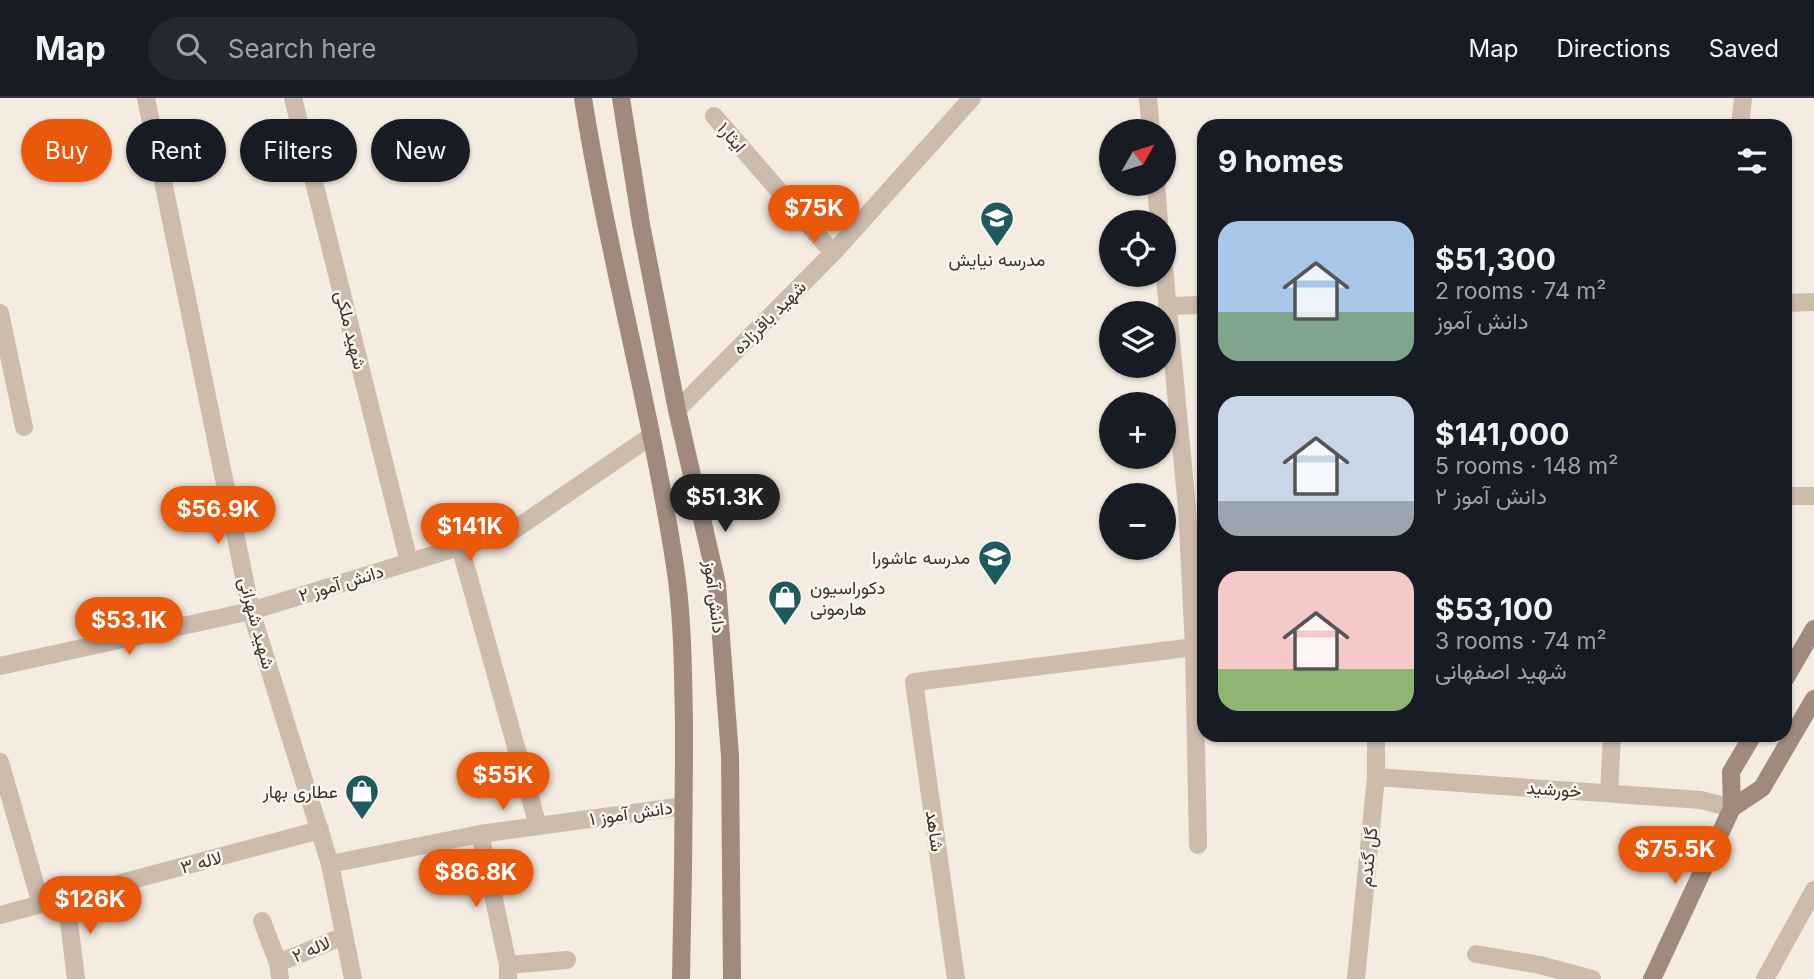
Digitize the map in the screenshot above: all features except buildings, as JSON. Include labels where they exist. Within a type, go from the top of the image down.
[{"type":"street","name":"شهید شهرانی","points":[[146,98],[251,611],[330,864],[353,979]]},
{"type":"street","name":"شهید ملکی","points":[[293,98],[409,562]]},
{"type":"street","name":"دانش آموز","points":[[583,98],[594,167],[676,568],[683,663],[681,979]]},
{"type":"street","name":"دانش آموز","points":[[621,98],[641,223],[677,410],[717,584],[730,756],[732,979]]},
{"type":"street","name":"شهید باقرزاده","points":[[677,410],[833,253],[972,98]]},
{"type":"street","points":[[1147,98],[1150,119]]},
{"type":"street","points":[[1741,119],[1743,98]]},
{"type":"street","name":"ایثار۱","points":[[714,116],[833,253]]},
{"type":"street","points":[[1792,303],[1814,302]]},
{"type":"street","points":[[1176,306],[1197,306]]},
{"type":"street","points":[[0,313],[24,427]]},
{"type":"street","points":[[1176,371],[1195,508],[1194,647],[1198,845]]},
{"type":"street","name":"دانش آموز ۲","points":[[0,666],[251,611],[514,530],[651,436]]},
{"type":"street","points":[[1792,496],[1814,496]]},
{"type":"street","points":[[460,546],[538,826]]},
{"type":"street","points":[[1792,667],[1814,629]]},
{"type":"street","name":"شاهد","points":[[957,979],[914,682],[1194,647]]},
{"type":"street","points":[[1792,737],[1814,699]]},
{"type":"street","name":"گل گندم","points":[[1356,979],[1376,776],[1376,742]]},
{"type":"street","points":[[1609,793],[1612,742]]},
{"type":"street","points":[[1652,979],[1732,808],[1731,772],[1749,742]]},
{"type":"street","points":[[1732,808],[1762,788],[1789,742]]},
{"type":"street","points":[[0,762],[41,904]]},
{"type":"street","name":"خورشید","points":[[1376,776],[1701,800],[1732,808]]},
{"type":"street","name":"دانش آموز ۱","points":[[330,864],[480,835],[684,806]]},
{"type":"street","name":"لاله ۳","points":[[0,915],[320,830]]},
{"type":"street","points":[[480,835],[508,972],[567,960]]},
{"type":"street","points":[[1765,979],[1814,890]]},
{"type":"street","points":[[66,897],[76,979]]},
{"type":"street","points":[[262,921],[279,971]]},
{"type":"street","name":"لاله ۲","points":[[279,971],[344,936]]},
{"type":"street","points":[[1476,954],[1540,964],[1592,979]]},
{"type":"place","name":"مدرسه نیایش","points":[[997,248]]},
{"type":"place","name":"مدرسه عاشورا","points":[[995,587]]},
{"type":"place","name":"دکوراسیون هارمونی","points":[[785,627]]},
{"type":"place","name":"عطاری بهار","points":[[362,821]]}]
